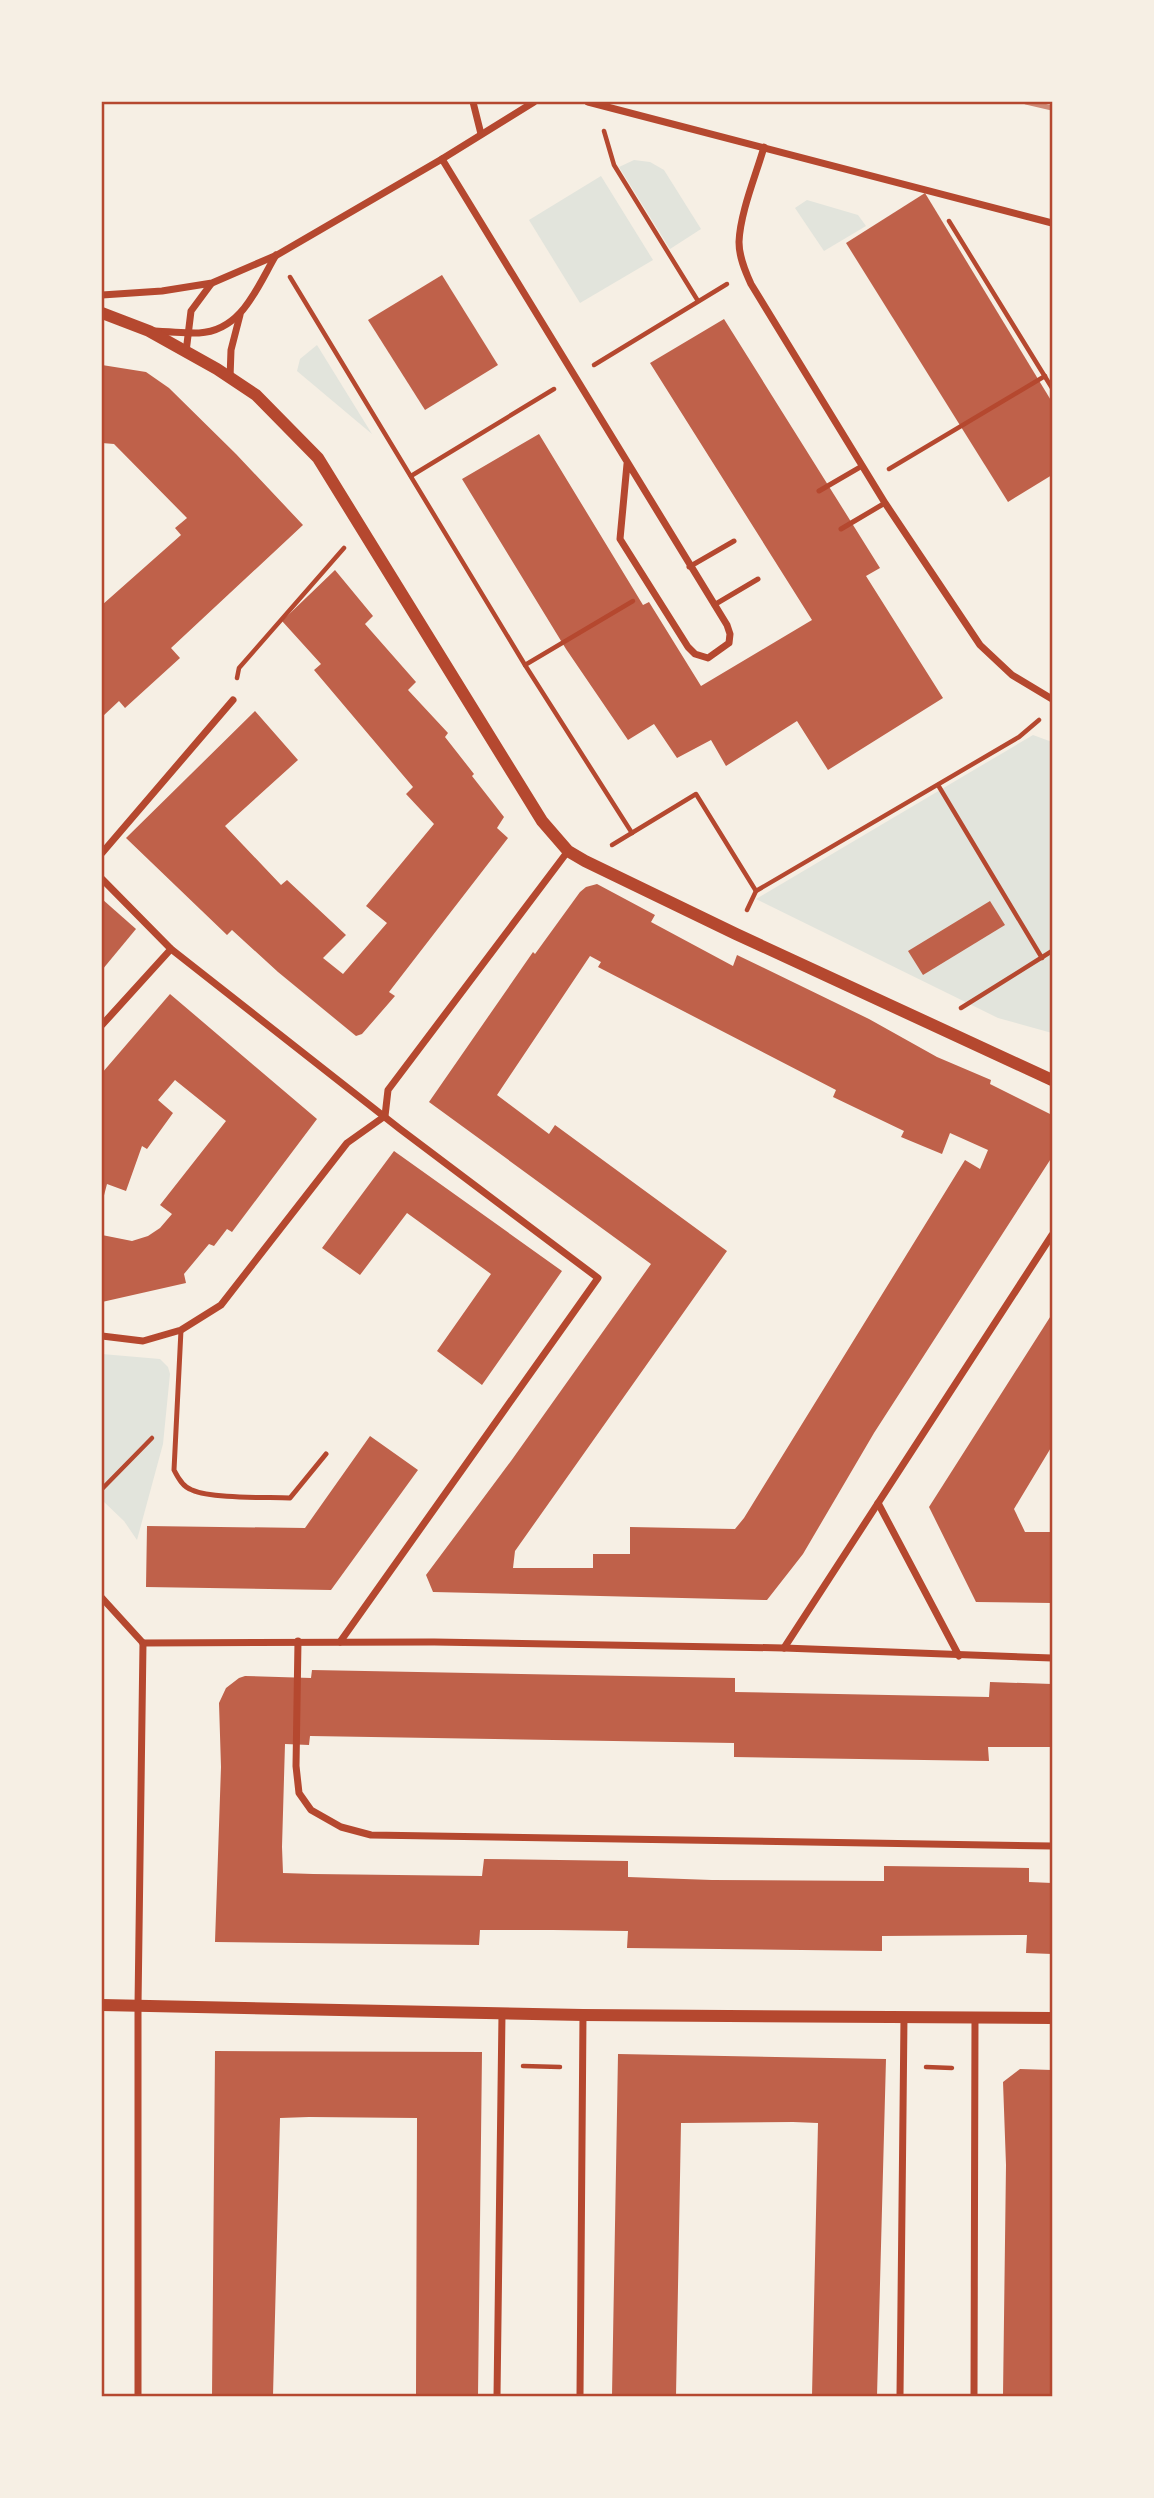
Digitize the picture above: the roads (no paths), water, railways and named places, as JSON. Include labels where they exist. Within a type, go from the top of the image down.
[{"type":"street","points":[[472,102],[481,134]]},
{"type":"street","points":[[102,295],[162,292],[212,283],[276,255],[442,159],[534,102]]},
{"type":"street","points":[[588,102],[1052,223]]},
{"type":"street","points":[[764,147],[743,218],[739,242],[751,284],[885,503],[981,645],[1012,676],[1052,699]]},
{"type":"street","points":[[442,159],[626,464],[727,625],[730,638],[727,646],[708,658],[695,654],[688,647],[620,539],[626,464]]},
{"type":"street","points":[[230,378],[231,350],[240,315],[276,255]]},
{"type":"street","points":[[186,352],[191,311],[212,283]]},
{"type":"street","points":[[102,313],[149,331],[256,395],[318,458],[542,821],[568,851],[716,925],[1052,1080]]},
{"type":"street","points":[[149,331],[199,333],[219,329],[240,315]]},
{"type":"street","points":[[102,853],[233,700]]},
{"type":"street","points":[[102,1336],[143,1342],[181,1331],[221,1305],[347,1143],[385,1116],[388,1090],[568,851]]},
{"type":"street","points":[[102,879],[171,949],[598,1278],[340,1642]]},
{"type":"street","points":[[102,1025],[171,949]]},
{"type":"street","points":[[784,1648],[1052,1235]]},
{"type":"street","points":[[878,1503],[959,1656]]},
{"type":"street","points":[[102,1598],[144,1643],[138,2005],[138,2396]]},
{"type":"street","points":[[299,1641],[296,1766],[299,1793],[311,1811],[341,1827],[370,1835],[1052,1846]]},
{"type":"street","points":[[144,1643],[299,1641],[784,1648],[1052,1658]]},
{"type":"street","points":[[102,2005],[502,2014],[1052,2018]]},
{"type":"street","points":[[498,2396],[502,2014]]},
{"type":"street","points":[[580,2396],[583,2015]]},
{"type":"street","points":[[900,2396],[904,2017]]},
{"type":"street","points":[[974,2396],[975,2017]]},
{"type":"lane","points":[[819,491],[862,466]]},
{"type":"lane","points":[[841,529],[885,503]]},
{"type":"lane","points":[[690,567],[734,541]]},
{"type":"lane","points":[[714,606],[758,579]]},
{"type":"lane","points":[[181,1331],[174,1470],[180,1481],[190,1490],[208,1494],[290,1498],[326,1454]]},
{"type":"railway","points":[[1026,102],[1052,108]]}]
